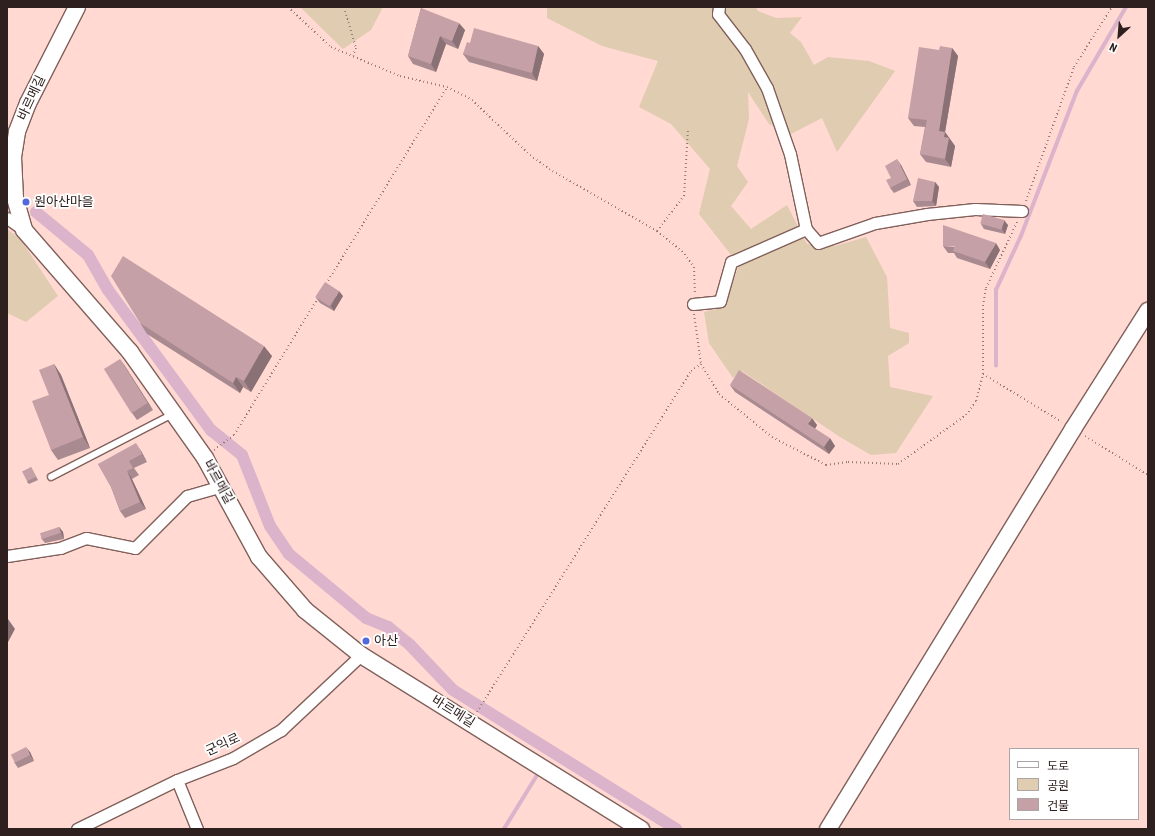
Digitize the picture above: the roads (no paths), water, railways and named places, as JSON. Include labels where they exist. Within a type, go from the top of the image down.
[{"type":"street","name":"바르메길","points":[[78,7],[28,103],[17,132],[13,157],[15,198],[24,230],[130,352],[205,458],[259,557],[279,583],[305,610],[361,655],[642,829]]},
{"type":"street","points":[[719,7],[718,14],[745,49],[767,88],[790,154],[806,229],[818,243],[875,223],[927,214],[975,209],[1022,211]]},
{"type":"street","points":[[7,218],[24,230]]},
{"type":"street","points":[[693,304],[720,301],[730,262],[806,229]]},
{"type":"street","points":[[828,829],[1073,429],[1148,311]]},
{"type":"street","points":[[7,556],[60,548],[86,538],[135,548],[187,496],[221,486]]},
{"type":"street","name":"군익로","points":[[77,829],[177,780],[233,758],[281,730],[361,655]]},
{"type":"street","points":[[177,780],[197,829]]},
{"type":"lane","points":[[51,476],[173,414]]},
{"type":"waterway","points":[[996,366],[996,290],[1021,236],[1077,91],[1126,7]]},
{"type":"waterway","points":[[36,212],[88,255],[108,290],[211,430],[242,455],[270,526],[289,554],[366,618],[388,627],[410,645],[453,690],[676,829]]},
{"type":"waterway","points":[[504,829],[536,777]]},
{"type":"place","name":"원아산마을","points":[[26,202]]},
{"type":"place","name":"아산","points":[[366,641]]}]
